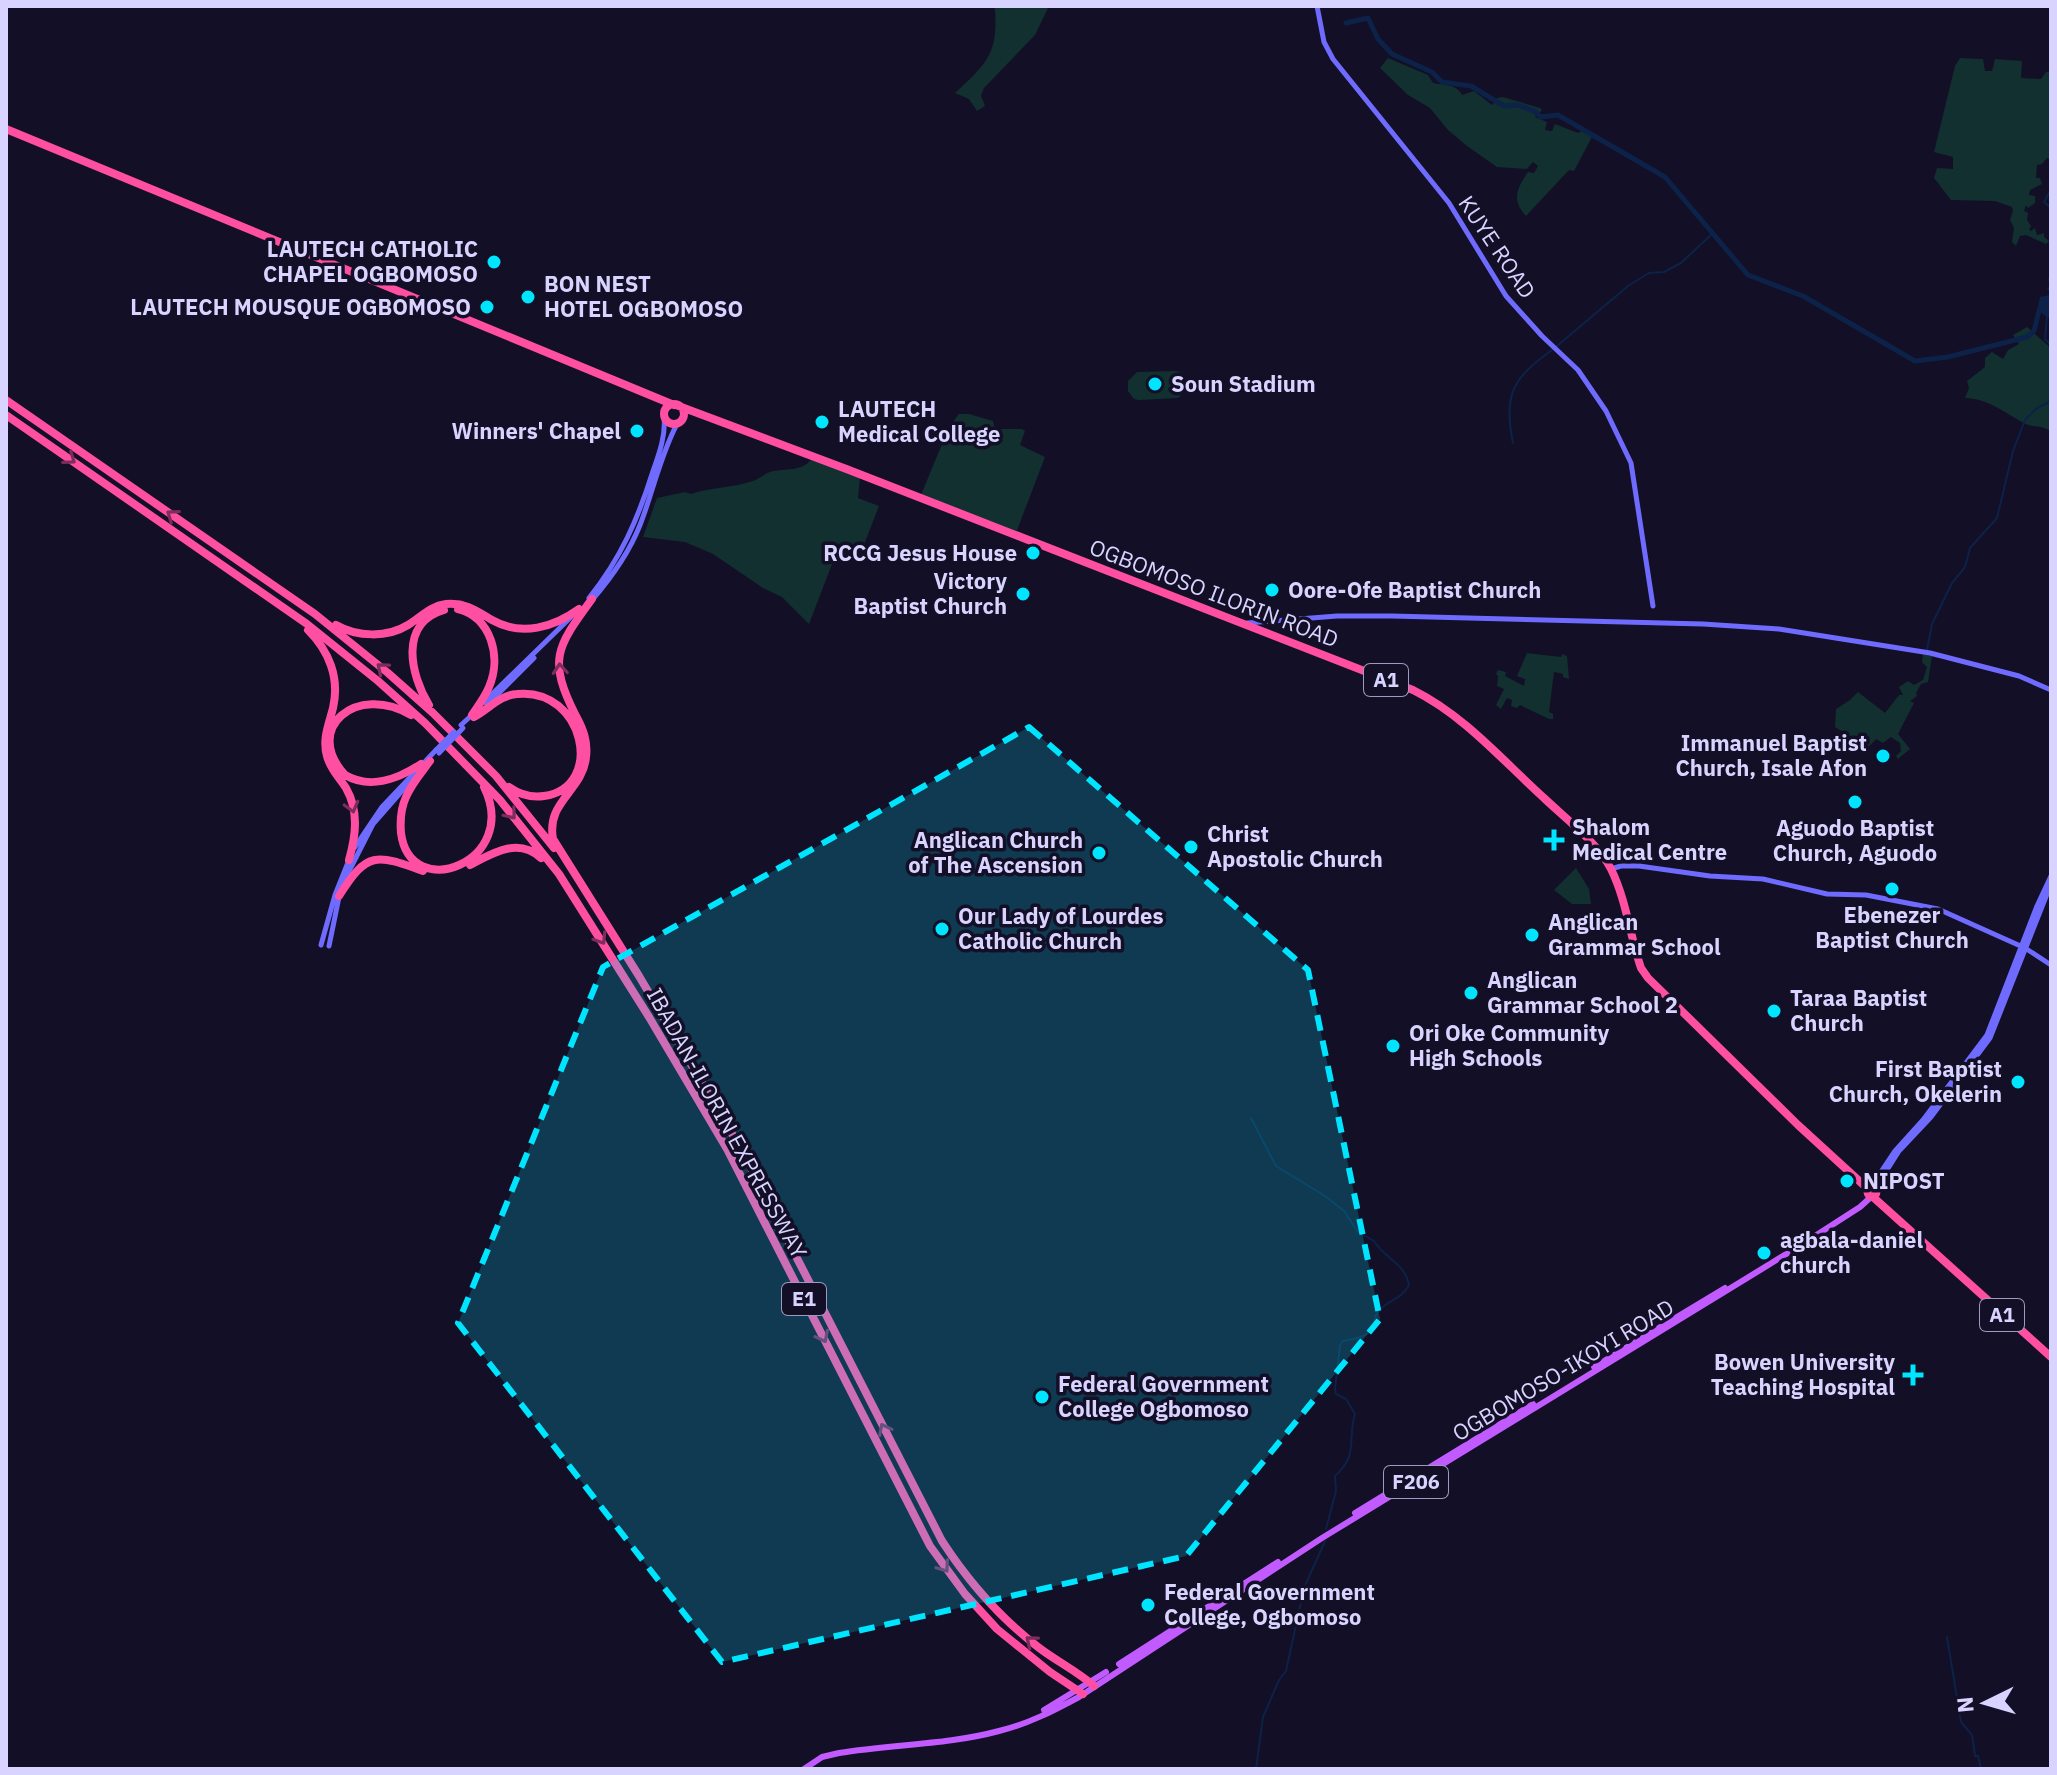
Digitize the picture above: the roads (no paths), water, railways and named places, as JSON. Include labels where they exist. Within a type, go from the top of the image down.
[{"type":"highway","name":"A1","points":[[6,129],[716,421]]},
{"type":"highway","name":"A1","points":[[636,389],[658,404],[664,416]]},
{"type":"highway","points":[[6,400],[315,614],[388,673],[496,776],[569,867]]},
{"type":"highway","points":[[675,405],[683,412],[678,423],[671,424],[664,416],[667,407],[675,405]]},
{"type":"highway","points":[[6,415],[348,656],[425,723],[480,779],[559,874]]},
{"type":"highway","name":"A1","points":[[678,423],[692,417],[716,421]]},
{"type":"highway","name":"OGBOMOSO ILORIN ROAD","points":[[716,421],[1413,690],[1440,704],[1566,819],[1610,869],[1641,968],[1648,978],[1798,1125],[1872,1192]]},
{"type":"highway","points":[[569,867],[553,839],[552,822],[558,805],[583,772],[587,743],[562,685],[559,655],[569,630],[592,599]]},
{"type":"highway","points":[[315,614],[342,629],[377,635],[407,625],[429,609],[444,604],[471,607],[508,627],[531,629],[564,620],[579,609]]},
{"type":"highway","points":[[433,713],[416,681],[412,664],[413,642],[425,620],[438,612],[452,609],[479,618],[493,647],[489,687],[473,716]]},
{"type":"highway","points":[[290,613],[323,648],[334,676],[335,695],[325,744],[330,765],[345,788],[355,812],[356,828],[349,860]]},
{"type":"highway","points":[[1261,632],[1263,621]]},
{"type":"highway","points":[[473,716],[509,696],[538,695],[558,704],[575,725],[581,747],[580,760],[572,779],[564,787],[553,794],[531,796],[514,790],[496,776]]},
{"type":"highway","points":[[425,723],[396,708],[369,703],[353,706],[344,712],[331,733],[334,759],[338,768],[351,778],[368,782],[386,781],[426,762]]},
{"type":"highway","points":[[426,762],[406,796],[401,826],[408,853],[428,868],[445,869],[464,864],[486,842],[492,818],[491,804],[480,779]]},
{"type":"highway","points":[[339,896],[360,867],[378,859],[401,861],[430,873],[443,874],[458,872],[499,850],[522,848],[536,853],[559,874]]},
{"type":"highway","name":"IBADAN-ILORIN EXPRESSWAY","points":[[569,867],[639,976],[741,1149],[942,1541],[964,1573],[1006,1620],[1092,1684]]},
{"type":"highway","name":"IBADAN-ILORIN EXPRESSWAY","points":[[559,874],[727,1149],[930,1546],[965,1594],[997,1629],[1050,1672],[1082,1692]]},
{"type":"highway","name":"A1","points":[[1872,1192],[2051,1357]]},
{"type":"main road","name":"OGBOMOSO-IKOYI ROAD","points":[[804,1769],[822,1757],[839,1753],[950,1740],[1022,1721],[1082,1692],[1311,1545],[1736,1283],[1853,1208],[1872,1192]]},
{"type":"street","name":"KUYE ROAD","points":[[1317,6],[1324,42],[1333,59],[1449,203],[1506,296],[1578,370],[1606,411],[1631,463],[1653,606]]},
{"type":"street","points":[[473,716],[579,609],[613,567],[634,528],[657,461],[664,416]]},
{"type":"street","points":[[321,945],[349,860],[382,807],[592,599],[616,569],[638,530],[667,445],[678,423]]},
{"type":"street","points":[[1238,623],[1392,616],[1762,627],[1930,653],[2019,676],[2051,690]]},
{"type":"street","points":[[329,946],[339,896],[353,861],[373,824],[426,762]]},
{"type":"street","points":[[1610,869],[1639,866],[1710,876],[1763,879],[1827,894],[1866,895],[1938,909],[2023,947],[2051,965]]},
{"type":"street","points":[[1872,1192],[1899,1151],[1931,1117],[1987,1043],[2051,876]]},
{"type":"street","points":[[2023,947],[2051,884]]},
{"type":"water","points":[[2051,283],[2050,319],[2037,310],[2040,297],[2049,295],[2047,289]]},
{"type":"waterway","points":[[1346,23],[1368,18],[1378,39],[1392,54],[1432,72],[1442,82],[1471,86],[1504,106],[1517,105],[1541,117],[1558,115],[1665,177],[1748,275],[1803,296],[1915,361],[1948,357],[2027,337],[2034,331],[2039,311]]},
{"type":"waterway","points":[[2051,190],[2044,202],[2051,208]]},
{"type":"waterway","points":[[1557,346],[1628,286],[1649,273],[1664,272],[1681,263],[1713,233]]},
{"type":"waterway","points":[[2047,316],[2045,339],[2051,345]]},
{"type":"waterway","points":[[1513,443],[1509,412],[1514,389],[1528,369],[1552,350]]},
{"type":"waterway","points":[[1927,650],[1932,624],[1952,583],[1965,567],[1970,548],[1997,518],[2013,451],[2025,420],[2037,408],[2051,401]]},
{"type":"waterway","points":[[1251,1118],[1276,1166],[1344,1211],[1358,1232],[1374,1241],[1399,1266],[1409,1285],[1378,1312],[1367,1335],[1343,1341],[1340,1345],[1336,1394],[1346,1399],[1355,1414],[1350,1454],[1335,1476],[1336,1491],[1326,1529]]},
{"type":"waterway","points":[[1256,1769],[1263,1717],[1286,1671],[1304,1588],[1325,1541]]},
{"type":"waterway","points":[[1947,1637],[1961,1722],[1972,1735],[1975,1756],[1978,1756],[1981,1769]]},
{"type":"place","name":"LAUTECH CATHOLIC CHAPEL OGBOMOSO","points":[[494,262]]},
{"type":"place","name":"BON NEST HOTEL OGBOMOSO","points":[[528,297]]},
{"type":"place","name":"LAUTECH MOUSQUE OGBOMOSO","points":[[487,307]]},
{"type":"place","name":"Soun Stadium","points":[[1155,384]]},
{"type":"place","name":"LAUTECH Medical College","points":[[822,422]]},
{"type":"place","name":"Winners' Chapel","points":[[637,431]]},
{"type":"place","name":"RCCG Jesus House","points":[[1033,553]]},
{"type":"place","name":"Oore-Ofe Baptist Church","points":[[1272,590]]},
{"type":"place","name":"Victory Baptist Church","points":[[1023,594]]},
{"type":"place","name":"Immanuel Baptist Church, Isale Afon","points":[[1883,756]]},
{"type":"place","name":"Aguodo Baptist Church, Aguodo","points":[[1855,802]]},
{"type":"place","name":"Shalom Medical Centre","points":[[1554,840]]},
{"type":"place","name":"Christ Apostolic Church","points":[[1191,847]]},
{"type":"place","name":"Anglican Church of The Ascension","points":[[1099,853]]},
{"type":"place","name":"Ebenezer Baptist Church","points":[[1892,889]]},
{"type":"place","name":"Our Lady of Lourdes Catholic Church","points":[[942,929]]},
{"type":"place","name":"Anglican Grammar School","points":[[1532,935]]},
{"type":"place","name":"Anglican Grammar School 2","points":[[1471,993]]},
{"type":"place","name":"Taraa Baptist Church","points":[[1774,1011]]},
{"type":"place","name":"Ori Oke Community High Schools","points":[[1393,1046]]},
{"type":"place","name":"First Baptist Church, Okelerin","points":[[2018,1082]]},
{"type":"place","name":"NIPOST","points":[[1847,1181]]},
{"type":"place","name":"agbala-daniel church","points":[[1764,1253]]},
{"type":"place","name":"Bowen University Teaching Hospital","points":[[1913,1375]]},
{"type":"place","name":"Federal Government College Ogbomoso","points":[[1042,1397]]},
{"type":"place","name":"Federal Government College, Ogbomoso","points":[[1148,1605]]}]
